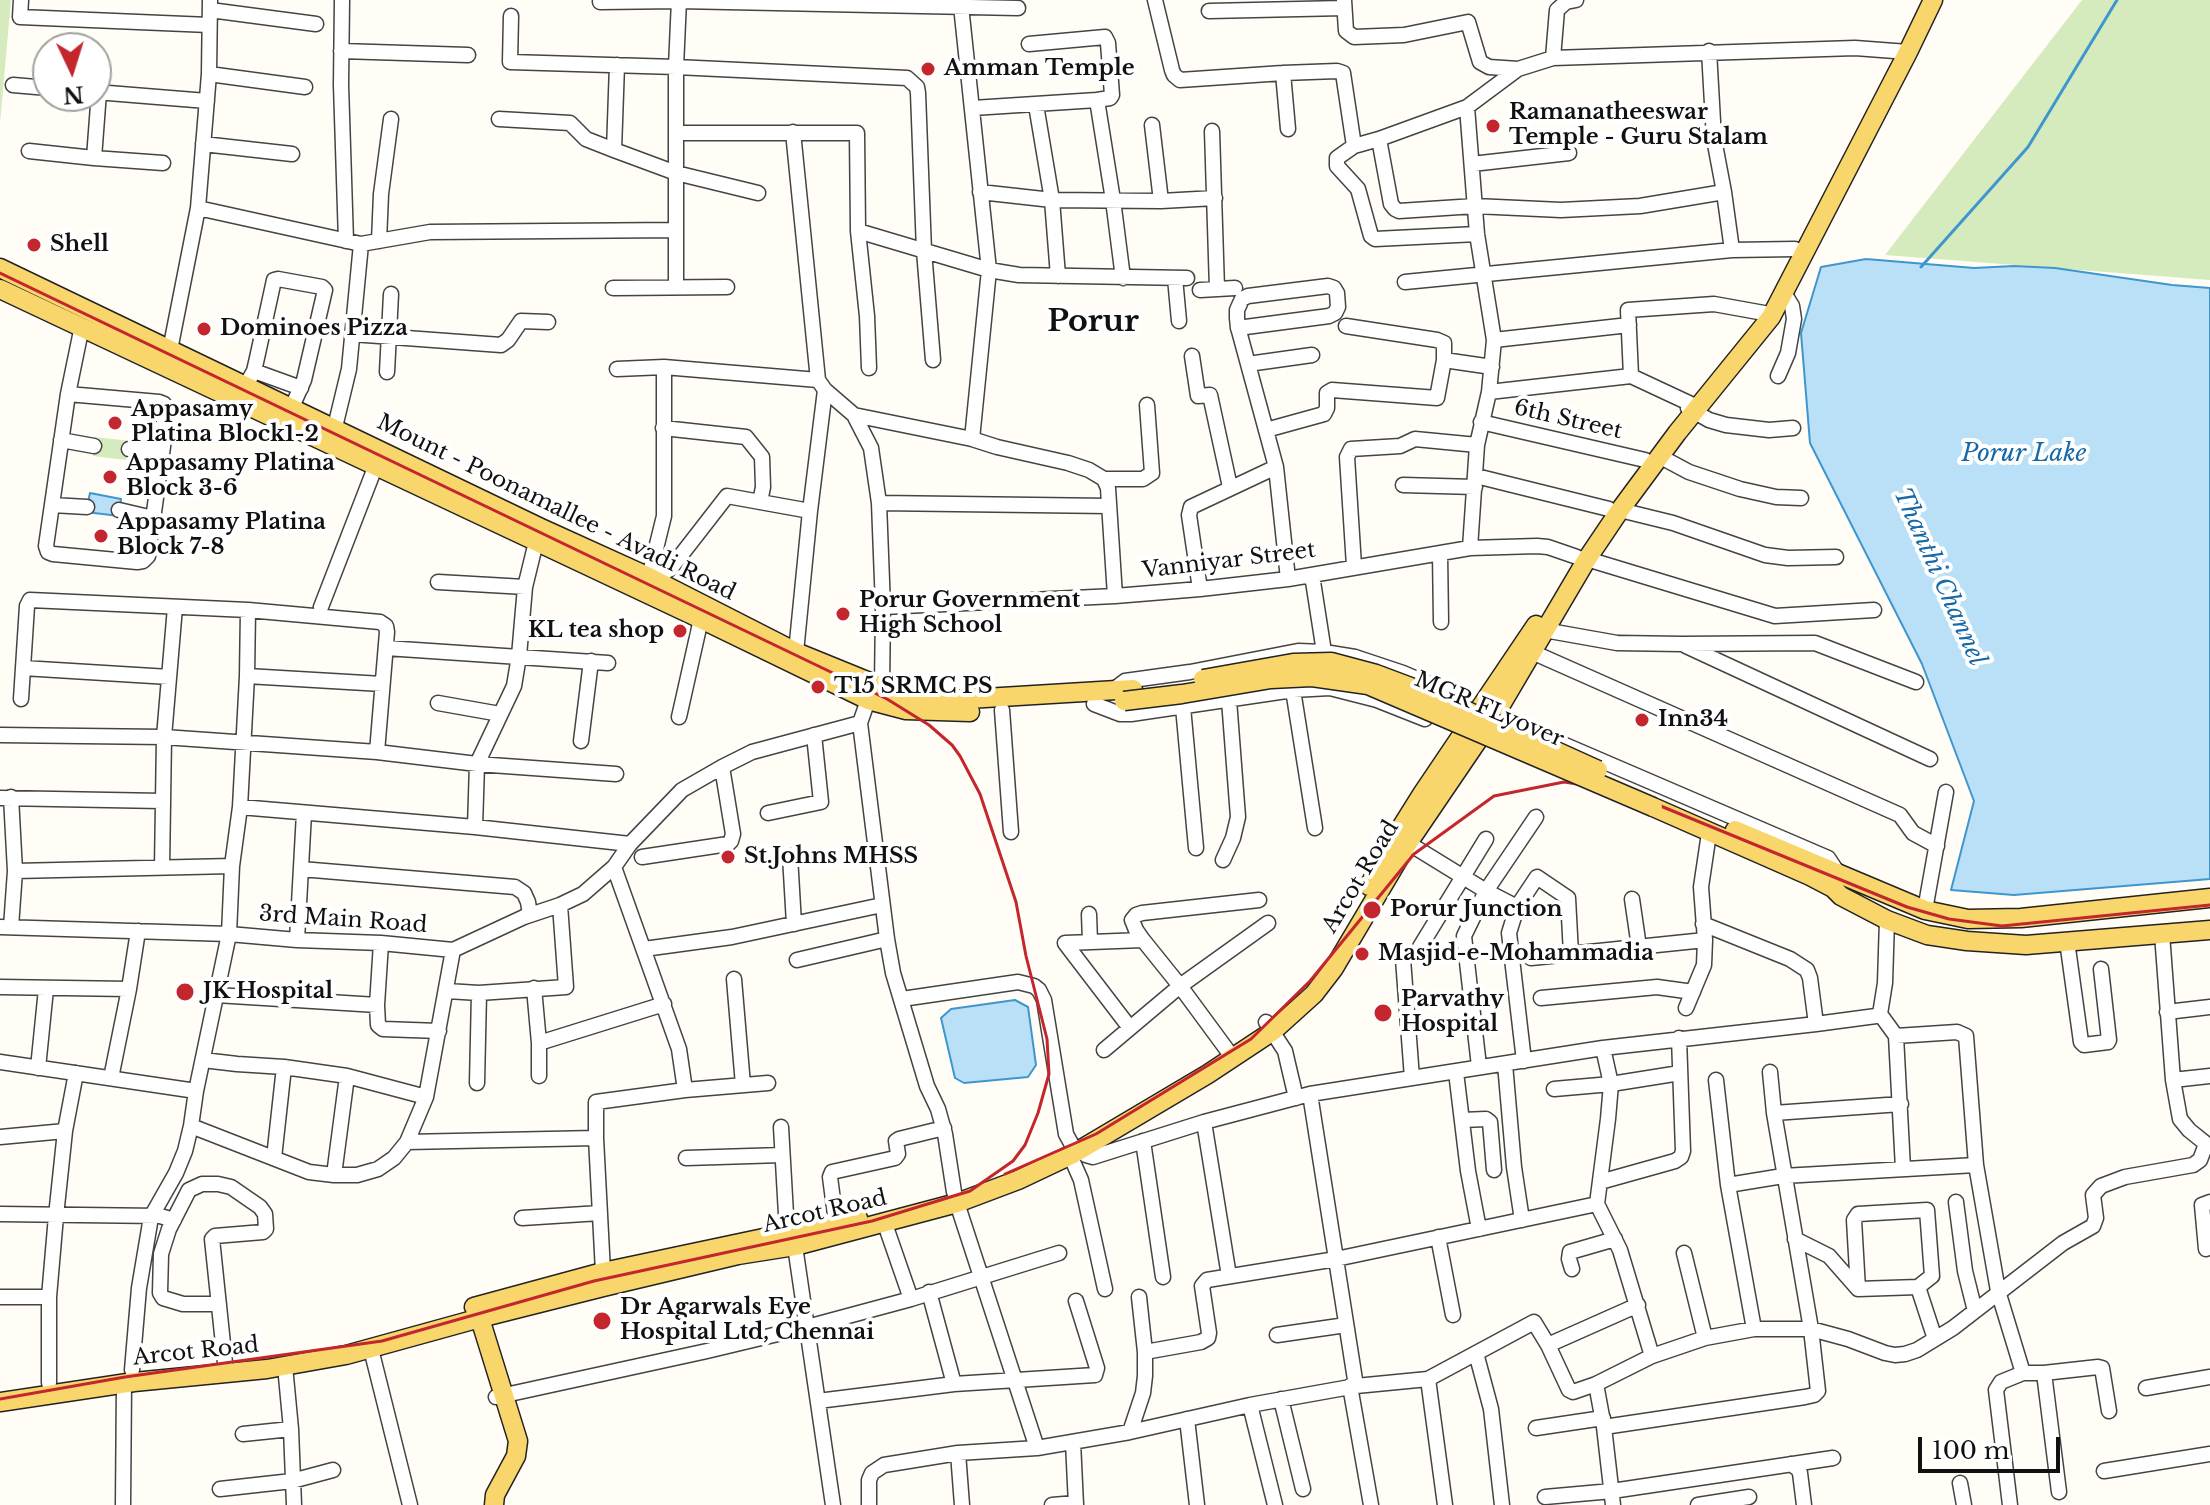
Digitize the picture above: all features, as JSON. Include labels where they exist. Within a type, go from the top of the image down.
[{"type":"main road","points":[[1905,52],[1924,0]]},
{"type":"main road","points":[[1691,408],[1771,317],[1813,228],[1933,0]]},
{"type":"main road","points":[[1488,711],[1520,646],[1614,509],[1764,313],[1781,286],[1795,249],[1813,228]]},
{"type":"main road","name":"Mount - Poonamallee - Avadi Road","points":[[0,268],[170,350],[250,378],[292,407],[335,427],[545,541],[701,619],[796,652],[906,710],[954,713],[1094,704]]},
{"type":"main road","name":"Mount - Poonamallee - Avadi Road","points":[[0,289],[376,465],[469,501]]},
{"type":"main road","name":"Mount - Poonamallee - Avadi Road","points":[[545,541],[652,579],[739,630],[875,694],[952,700],[1123,693]]},
{"type":"main road","points":[[1470,737],[1532,652],[1582,558]]},
{"type":"main road","name":"MGR FLyover","points":[[1094,704],[1123,693],[1293,663],[1331,662],[1376,674],[1432,695],[1659,797],[1814,871],[1841,896]]},
{"type":"main road","name":"Arcot Road","points":[[0,1393],[49,1383],[128,1377],[188,1378],[285,1366],[371,1349],[603,1272],[885,1224],[1073,1150],[1230,1054],[1314,994],[1334,968],[1470,737]]},
{"type":"main road","name":"Arcot Road","points":[[1270,1026],[1307,989],[1324,965],[1422,794],[1470,737]]},
{"type":"main road","points":[[1547,771],[1560,743]]},
{"type":"main road","name":"MGR FLyover","points":[[1814,871],[1838,873]]},
{"type":"main road","points":[[1838,873],[1925,910],[1968,919],[2021,918],[2210,898]]},
{"type":"main road","points":[[1841,896],[1887,920],[1927,935],[1967,941],[2026,945],[2210,930]]},
{"type":"main road","name":"Arcot Road","points":[[0,1402],[128,1377],[351,1345],[474,1313],[738,1255],[836,1223],[956,1198]]},
{"type":"main road","points":[[474,1313],[517,1435],[516,1456],[495,1495],[494,1505]]},
{"type":"main road","points":[[486,1505],[489,1487],[509,1448],[501,1396]]},
{"type":"street","points":[[21,0],[20,17],[210,12],[316,24]]},
{"type":"street","points":[[342,0],[346,241]]},
{"type":"street","points":[[1155,0],[1172,70],[1180,80],[1283,73],[1343,73],[1354,146]]},
{"type":"street","points":[[1553,58],[1557,10],[1566,2],[1576,0]]},
{"type":"street","points":[[676,287],[679,1]]},
{"type":"street","points":[[600,2],[937,3],[1018,8]]},
{"type":"street","points":[[1209,11],[1344,4],[1346,31],[1354,37],[1404,35],[1468,22],[1480,62],[1489,67],[1518,69]]},
{"type":"street","points":[[961,6],[989,270],[972,439]]},
{"type":"street","points":[[170,350],[198,208],[209,74],[210,12]]},
{"type":"street","points":[[511,16],[510,62],[907,78],[917,87],[918,93],[924,251],[933,360]]},
{"type":"street","points":[[973,108],[1097,100],[1112,95],[1107,39],[1029,44]]},
{"type":"street","points":[[1477,234],[1372,238],[1358,189],[1336,163],[1337,158],[1354,146],[1467,107],[1518,69],[1553,58],[1855,48],[1905,52]]},
{"type":"street","points":[[341,51],[468,55]]},
{"type":"street","points":[[1709,51],[1714,139],[1732,250]]},
{"type":"street","points":[[614,150],[617,65]]},
{"type":"street","points":[[1283,73],[1288,129]]},
{"type":"street","points":[[209,74],[305,87]]},
{"type":"street","points":[[13,85],[32,87]]},
{"type":"street","points":[[112,93],[207,101]]},
{"type":"street","points":[[1097,100],[1123,278]]},
{"type":"street","points":[[1036,105],[1052,200],[1058,276]]},
{"type":"street","points":[[1467,107],[1477,234],[1494,340],[1489,392],[1477,445],[1470,548]]},
{"type":"street","points":[[94,158],[97,112]]},
{"type":"street","points":[[379,241],[381,194],[391,119]]},
{"type":"street","points":[[499,119],[570,123],[586,139],[614,150],[676,173],[758,193]]},
{"type":"street","points":[[1152,125],[1161,201]]},
{"type":"street","points":[[1212,131],[1217,289]]},
{"type":"street","points":[[793,132],[821,385],[796,652]]},
{"type":"street","points":[[676,133],[857,133],[858,231],[869,368]]},
{"type":"street","points":[[1379,139],[1392,207],[1399,211],[1475,206],[1561,210],[1640,206],[1724,192]]},
{"type":"street","points":[[203,144],[292,154]]},
{"type":"street","points":[[29,151],[163,163]]},
{"type":"street","points":[[1472,164],[1569,153]]},
{"type":"street","points":[[980,192],[1052,200],[1215,198]]},
{"type":"street","points":[[198,208],[361,244],[430,232],[676,230]]},
{"type":"street","points":[[858,231],[989,270],[1019,275],[1181,278],[1179,321]]},
{"type":"street","points":[[335,427],[349,369],[361,244]]},
{"type":"street","points":[[1405,282],[1732,250],[1795,249]]},
{"type":"street","points":[[292,407],[301,388],[325,290],[278,279],[274,280],[250,378],[301,388]]},
{"type":"street","points":[[1238,328],[1329,316],[1338,307],[1337,293],[1328,286],[1248,296],[1242,299],[1237,310],[1238,328],[1276,467],[1288,579]]},
{"type":"street","points":[[613,288],[727,287]]},
{"type":"street","points":[[1200,290],[1235,288]]},
{"type":"street","points":[[1778,376],[1788,353],[1794,319],[1792,306],[1784,293]]},
{"type":"street","points":[[387,372],[391,294]]},
{"type":"street","points":[[1631,376],[1628,310],[1714,304],[1764,313]]},
{"type":"street","points":[[352,334],[501,345],[521,321],[548,322]]},
{"type":"street","points":[[1494,340],[1629,325]]},
{"type":"street","points":[[68,394],[164,404],[168,410],[148,556],[143,561],[53,554],[48,552],[46,546],[68,394],[82,326]]},
{"type":"street","points":[[1266,430],[1324,414],[1327,393],[1332,390],[1437,398],[1445,346],[1440,341],[1346,326]]},
{"type":"street","points":[[1248,364],[1312,355]]},
{"type":"street","points":[[1192,356],[1198,396],[1210,395],[1230,487]]},
{"type":"street","points":[[1444,360],[1492,367]]},
{"type":"street","points":[[652,579],[664,516],[664,367]]},
{"type":"street","points":[[617,369],[664,367],[821,385],[854,415],[871,448],[879,503],[883,607],[875,694],[860,723],[887,939],[893,973],[927,1086],[944,1128],[956,1198],[1037,1448]]},
{"type":"street","points":[[1489,392],[1631,376],[1709,420],[1769,430],[1793,428]]},
{"type":"street","points":[[854,415],[972,439],[1068,463],[1104,479],[1143,479],[1152,473],[1147,405]]},
{"type":"street","name":"6th Street","points":[[1481,422],[1652,458],[1740,489],[1776,497],[1801,498]]},
{"type":"street","points":[[663,428],[746,437],[762,457],[760,502]]},
{"type":"street","points":[[1354,566],[1347,457],[1351,449],[1400,446],[1415,439],[1477,445]]},
{"type":"street","points":[[61,440],[94,446]]},
{"type":"street","points":[[129,449],[162,451]]},
{"type":"street","points":[[321,607],[376,465]]},
{"type":"street","points":[[1200,589],[1189,511],[1194,504],[1276,467]]},
{"type":"street","points":[[1104,479],[1108,488],[1115,596]]},
{"type":"street","points":[[1403,485],[1476,481],[1673,523],[1765,555],[1836,557]]},
{"type":"street","points":[[652,579],[671,568],[727,496],[810,511]]},
{"type":"street","points":[[879,503],[1109,506]]},
{"type":"street","points":[[52,505],[87,507]]},
{"type":"street","points":[[119,510],[153,518]]},
{"type":"street","points":[[475,827],[477,764],[514,686],[525,587],[545,541]]},
{"type":"street","name":"Vanniyar Street","points":[[883,607],[1200,589],[1288,579],[1470,548],[1537,546],[1775,616],[1874,610]]},
{"type":"street","points":[[1440,553],[1441,622]]},
{"type":"street","points":[[1312,575],[1324,652]]},
{"type":"street","points":[[438,582],[525,587]]},
{"type":"street","points":[[21,699],[27,606],[30,600],[248,610],[380,622],[386,626],[386,648],[377,752]]},
{"type":"street","points":[[162,868],[164,737],[175,607]]},
{"type":"street","points":[[123,1505],[128,1377],[151,1217],[185,1151],[229,934],[232,866],[240,807],[248,610]]},
{"type":"street","points":[[679,717],[701,619]]},
{"type":"street","points":[[1544,630],[1617,643],[1815,643],[1916,682]]},
{"type":"street","points":[[1682,644],[1930,759]]},
{"type":"street","points":[[386,648],[608,663]]},
{"type":"street","points":[[1123,693],[1125,681],[1190,672],[1284,653],[1324,652],[1355,657],[1422,681],[1828,858],[1838,873]]},
{"type":"street","points":[[1532,652],[1900,815],[1913,833],[1937,846]]},
{"type":"street","points":[[581,741],[591,661]]},
{"type":"street","points":[[23,668],[169,677]]},
{"type":"street","points":[[247,676],[382,684]]},
{"type":"street","points":[[1408,712],[1422,681]]},
{"type":"street","points":[[1094,704],[1120,714],[1293,690],[1330,688],[1377,700],[1470,737],[1824,892],[1841,896]]},
{"type":"street","points":[[1293,690],[1315,828]]},
{"type":"street","points":[[1223,860],[1238,817],[1229,700]]},
{"type":"street","points":[[438,703],[500,714]]},
{"type":"street","points":[[1183,707],[1196,848]]},
{"type":"street","points":[[1002,710],[1011,832]]},
{"type":"street","points":[[191,1126],[309,1172],[357,1175],[378,1169],[394,1158],[407,1142],[426,1097],[453,950],[583,894],[614,867],[630,844],[682,790],[722,767],[752,752],[860,723]]},
{"type":"street","points":[[0,735],[164,737],[377,752],[477,764],[616,774]]},
{"type":"street","points":[[768,813],[821,802],[814,735]]},
{"type":"street","points":[[642,857],[728,844],[731,841],[733,834],[722,767]]},
{"type":"street","points":[[1925,910],[1946,792]]},
{"type":"street","points":[[5,927],[15,871],[5,797],[162,801]]},
{"type":"street","points":[[240,807],[630,844]]},
{"type":"street","points":[[297,940],[304,813]]},
{"type":"street","points":[[1479,1066],[1464,936],[1486,891],[1536,817]]},
{"type":"street","points":[[1420,947],[1486,839]]},
{"type":"street","points":[[1686,1008],[1704,965],[1701,887],[1708,840]]},
{"type":"street","points":[[1408,843],[1517,907]]},
{"type":"street","points":[[790,856],[794,924]]},
{"type":"street","points":[[15,871],[232,866]]},
{"type":"street","points":[[614,867],[679,1049],[685,1090]]},
{"type":"street","points":[[301,869],[515,887],[524,893],[530,915]]},
{"type":"street","points":[[1524,1061],[1509,928],[1517,907],[1537,877],[1568,898],[1571,954]]},
{"type":"street","points":[[1632,899],[1639,947]]},
{"type":"street","points":[[1230,1054],[1132,922],[1136,915],[1259,900]]},
{"type":"street","points":[[447,991],[479,993],[566,987],[560,905]]},
{"type":"street","points":[[644,949],[732,937],[882,905]]},
{"type":"street","points":[[1089,914],[1090,942]]},
{"type":"street","points":[[1073,1150],[1091,1157],[1303,1096],[1479,1066],[1679,1038],[1876,1016],[1883,1008],[1887,920]]},
{"type":"street","points":[[1104,1050],[1180,986],[1268,923]]},
{"type":"street","points":[[1703,924],[1790,959],[1807,970],[1816,1024]]},
{"type":"street","name":"3rd Main Road","points":[[5,927],[229,934],[453,950]]},
{"type":"street","points":[[111,1078],[138,931]]},
{"type":"street","points":[[869,1505],[869,1480],[872,1473],[884,1465],[958,1453],[1037,1448],[1353,1386],[1428,1379],[1534,1322],[1569,1390],[1576,1391],[1652,1356],[1705,1338],[1754,1329],[1811,1329],[1895,1355],[1917,1350],[1953,1328],[2063,1243],[2093,1226],[2096,1218],[2093,1195],[2096,1190],[2125,1177],[2193,1165],[2200,1160],[2208,1145],[2180,1119],[2173,1080],[2162,934]]},
{"type":"street","points":[[797,960],[887,939]]},
{"type":"street","points":[[1130,1028],[1059,943],[1143,940]]},
{"type":"street","points":[[1531,958],[1705,940]]},
{"type":"street","points":[[2067,941],[2081,1042],[2084,1045],[2109,1041],[2101,969]]},
{"type":"street","points":[[381,943],[377,1022],[383,1029],[439,1031]]},
{"type":"street","points":[[1403,959],[1412,1078]]},
{"type":"street","points":[[734,979],[743,1085]]},
{"type":"street","points":[[902,999],[1018,982],[1039,990],[1044,1000],[1066,1134],[1081,1180],[1105,1289]]},
{"type":"street","points":[[0,987],[129,989]]},
{"type":"street","points":[[1541,998],[1656,987],[1693,992]]},
{"type":"street","points":[[534,988],[539,1076]]},
{"type":"street","points":[[38,1068],[46,989]]},
{"type":"street","points":[[477,1083],[479,993]]},
{"type":"street","points":[[216,995],[377,1005]]},
{"type":"street","points":[[2075,1003],[2105,1000]]},
{"type":"street","points":[[539,1043],[664,1004]]},
{"type":"street","points":[[2167,1012],[2210,1007]]},
{"type":"street","points":[[1880,1014],[1896,1036],[1903,1169]]},
{"type":"street","points":[[1270,1026],[1285,1051],[1303,1096],[1336,1259],[1371,1505]]},
{"type":"street","points":[[1896,1036],[1957,1032],[1966,1036],[1976,1165],[1998,1291],[2023,1373]]},
{"type":"street","points":[[1600,1182],[1681,1157],[1679,1038]]},
{"type":"street","points":[[1603,1048],[1611,1084],[1597,1204],[1615,1239],[1652,1356]]},
{"type":"street","points":[[203,1060],[347,1076],[426,1097]]},
{"type":"street","points":[[0,1062],[196,1091]]},
{"type":"street","points":[[1505,1064],[1522,1220]]},
{"type":"street","points":[[274,1158],[284,1067]]},
{"type":"street","points":[[1456,1072],[1468,1171],[1479,1229]]},
{"type":"street","points":[[1536,1428],[1603,1423],[1814,1395],[1818,1391],[1811,1329],[1783,1176],[1770,1072]]},
{"type":"street","points":[[49,1383],[49,1297],[56,1216],[65,1131],[76,1073]]},
{"type":"street","points":[[1554,1089],[1680,1073]]},
{"type":"street","points":[[334,1175],[347,1076]]},
{"type":"street","points":[[2173,1080],[2210,1076]]},
{"type":"street","points":[[1716,1080],[1728,1185],[1754,1329]]},
{"type":"street","points":[[603,1272],[596,1102],[768,1083]]},
{"type":"street","points":[[1774,1113],[1901,1104]]},
{"type":"street","points":[[1462,1120],[1486,1119],[1490,1122],[1494,1170]]},
{"type":"street","points":[[1204,1122],[1229,1276]]},
{"type":"street","points":[[781,1127],[791,1239],[833,1505]]},
{"type":"street","points":[[836,1223],[832,1172],[895,1158],[898,1154],[896,1141],[899,1139],[944,1128]]},
{"type":"street","points":[[0,1137],[65,1131]]},
{"type":"street","points":[[407,1142],[596,1138]]},
{"type":"street","points":[[1143,1141],[1163,1277]]},
{"type":"street","points":[[686,1158],[782,1155]]},
{"type":"street","points":[[1728,1185],[1783,1176],[1976,1165]]},
{"type":"street","points":[[219,1304],[183,1304],[160,1296],[161,1254],[189,1190],[202,1184],[224,1184],[264,1210],[266,1229],[263,1232],[213,1237],[225,1363]]},
{"type":"street","points":[[1956,1202],[1965,1271],[1975,1311]]},
{"type":"street","points":[[2206,1249],[2202,1205],[2210,1202]]},
{"type":"street","points":[[1145,1352],[1208,1338],[1202,1286],[1207,1280],[1336,1259],[1597,1204]]},
{"type":"street","points":[[1927,1210],[1932,1276],[1918,1287],[1858,1289],[1854,1220],[1858,1214],[1927,1210]]},
{"type":"street","points":[[522,1218],[600,1213]]},
{"type":"street","points":[[0,1214],[167,1217],[174,1220]]},
{"type":"street","points":[[885,1224],[911,1299]]},
{"type":"street","points":[[1438,1237],[1453,1315]]},
{"type":"street","points":[[1572,1269],[1570,1252],[1615,1239]]},
{"type":"street","points":[[1795,1239],[1829,1256],[1858,1289]]},
{"type":"street","points":[[501,1396],[807,1327],[911,1299],[1059,1253]]},
{"type":"street","points":[[1684,1253],[1705,1338]]},
{"type":"street","points":[[1918,1287],[1935,1339]]},
{"type":"street","points":[[929,1292],[954,1384]]},
{"type":"street","points":[[0,1297],[49,1297]]},
{"type":"street","points":[[1130,1432],[1143,1393],[1145,1352],[1139,1297]]},
{"type":"street","points":[[818,1401],[954,1384],[1091,1376],[1096,1374],[1097,1368],[1076,1301]]},
{"type":"street","points":[[1548,1345],[1638,1305]]},
{"type":"street","points":[[1277,1335],[1346,1325]]},
{"type":"street","points":[[371,1349],[410,1505]]},
{"type":"street","points":[[1476,1353],[1491,1409],[1502,1505]]},
{"type":"street","points":[[285,1366],[294,1505]]},
{"type":"street","points":[[2010,1505],[1996,1390],[2001,1382],[2023,1373],[2102,1368],[2109,1411]]},
{"type":"street","points":[[2044,1373],[2059,1492]]},
{"type":"street","points":[[2146,1388],[2210,1377]]},
{"type":"street","points":[[1428,1379],[1441,1505]]},
{"type":"street","points":[[1596,1384],[1612,1498]]},
{"type":"street","points":[[1281,1399],[1303,1489]]},
{"type":"street","points":[[1250,1405],[1275,1505]]},
{"type":"street","points":[[1187,1419],[1197,1505]]},
{"type":"street","points":[[243,1434],[291,1429]]},
{"type":"street","points":[[1052,1505],[1076,1504],[1073,1442]]},
{"type":"street","points":[[958,1453],[962,1505]]},
{"type":"street","points":[[2104,1471],[2210,1454]]},
{"type":"street","points":[[1545,1497],[1612,1498],[1833,1458]]},
{"type":"street","points":[[1791,1464],[1800,1473],[1804,1505]]},
{"type":"street","points":[[220,1489],[292,1481],[333,1470]]},
{"type":"street","points":[[1960,1483],[1964,1505]]},
{"type":"street","points":[[1698,1505],[1749,1497]]},
{"type":"green space","points":[[0,0],[11,0],[0,123]]},
{"type":"green space","points":[[2082,0],[2210,0],[2210,280],[1885,255]]},
{"type":"green space","points":[[94,437],[131,441],[126,460],[93,456]]},
{"type":"water","name":"Porur Lake","points":[[1866,259],[1974,268],[2055,268],[2210,288],[2210,879],[2014,895],[1951,890],[1974,801],[1922,664],[1810,443],[1801,333],[1821,267]]},
{"type":"water","points":[[90,493],[121,499],[119,516],[86,512]]},
{"type":"water","points":[[1015,1000],[1028,1007],[1036,1065],[1028,1077],[964,1083],[955,1078],[941,1018],[951,1009]]},
{"type":"waterway","name":"Thanthi Channel","points":[[1921,267],[2028,147],[2117,0]]},
{"type":"railway","points":[[0,273],[887,699],[929,725],[952,745],[980,794],[1016,902],[1047,1039],[1049,1074],[1025,1145],[1013,1161],[970,1191],[872,1221],[594,1281],[382,1341],[125,1377],[0,1399]]},
{"type":"railway","points":[[1005,1174],[1096,1134],[1251,1039],[1310,981],[1414,854],[1494,796],[1564,782],[1624,791],[1907,907],[1949,919],[2002,926],[2210,905]]},
{"type":"place","name":"Amman Temple","points":[[928,69]]},
{"type":"place","name":"Ramanatheeswar Temple - Guru Stalam","points":[[1493,126]]},
{"type":"place","name":"Shell","points":[[34,245]]},
{"type":"place","name":"Dominoes Pizza","points":[[204,329]]},
{"type":"place","name":"Appasamy Platina Block1-2","points":[[115,423]]},
{"type":"place","name":"Appasamy Platina Block 3-6","points":[[110,477]]},
{"type":"place","name":"Appasamy Platina Block 7-8","points":[[101,536]]},
{"type":"place","name":"Porur Government High School","points":[[843,614]]},
{"type":"place","name":"KL tea shop","points":[[680,631]]},
{"type":"place","name":"T15 SRMC PS","points":[[818,687]]},
{"type":"place","name":"Inn34","points":[[1642,720]]},
{"type":"place","name":"St.Johns MHSS","points":[[728,857]]},
{"type":"place","name":"Porur Junction","points":[[1372,910]]},
{"type":"place","name":"Masjid-e-Mohammadia","points":[[1362,954]]},
{"type":"place","name":"JK Hospital","points":[[185,992]]},
{"type":"place","name":"Parvathy Hospital","points":[[1383,1013]]},
{"type":"place","name":"Dr Agarwals Eye Hospital Ltd, Chennai","points":[[602,1321]]},
{"type":"district","name":"Porur","points":[[1093,323]]}]
